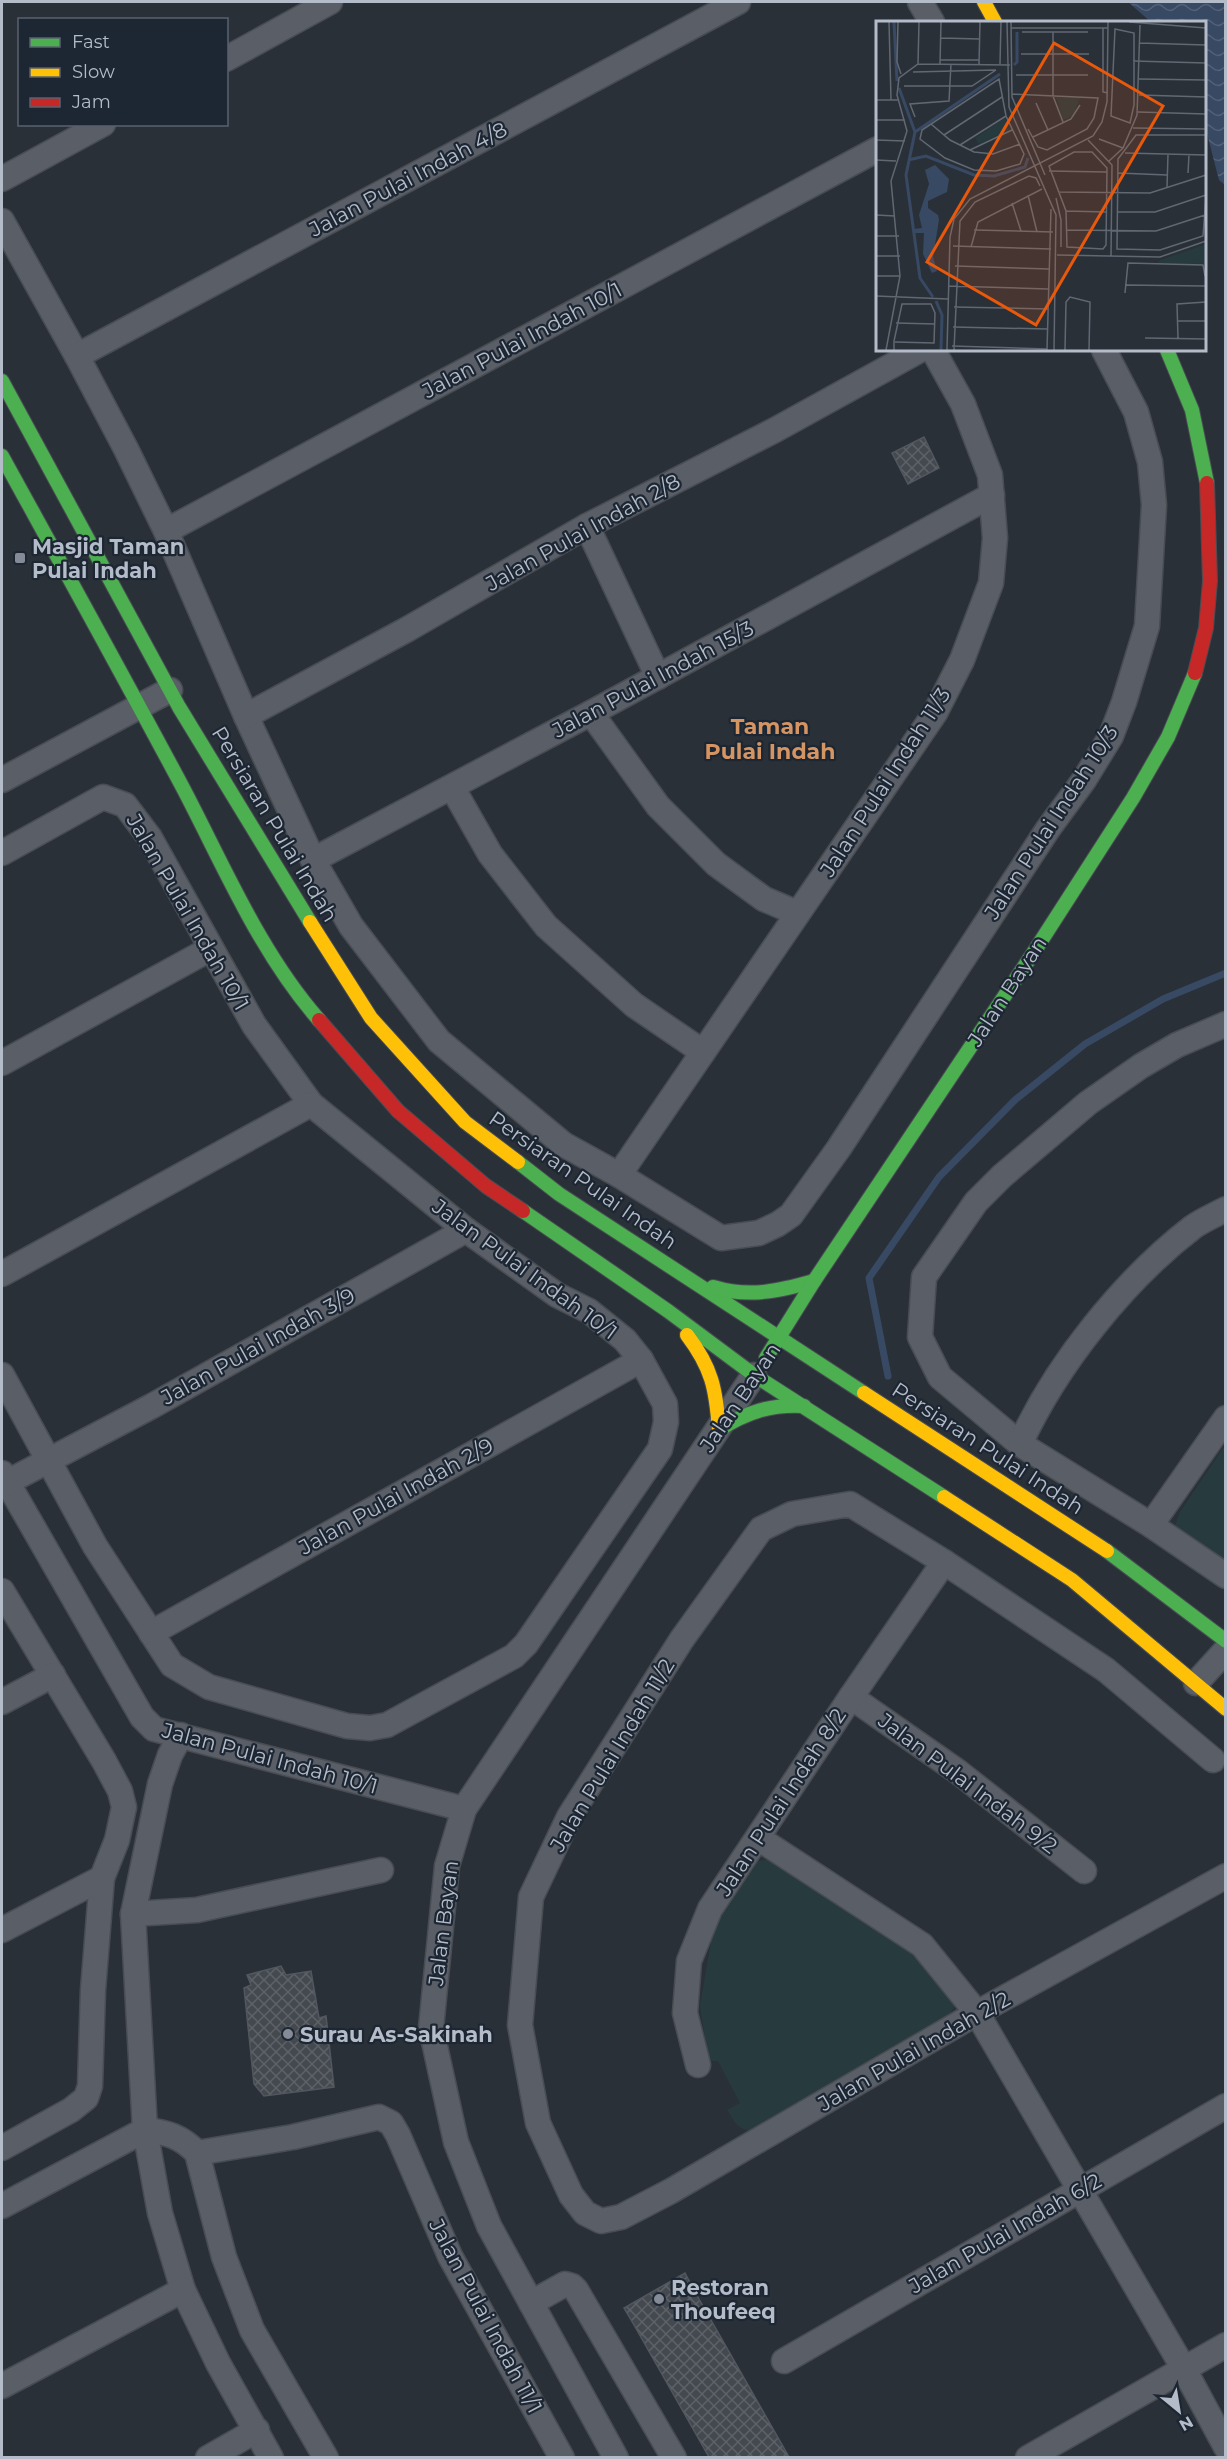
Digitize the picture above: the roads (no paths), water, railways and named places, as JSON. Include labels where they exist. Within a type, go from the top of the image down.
[{"type":"main road","points":[[984,2],[994,21]]},
{"type":"main road","name":"Jalan Bayan","points":[[754,1375],[1133,798],[1168,737],[1196,671],[1206,628],[1210,581],[1209,495],[1192,410],[1167,351]]},
{"type":"main road","name":"Persiaran Pulai Indah","points":[[2,381],[170,690],[310,923],[372,1018],[465,1122],[559,1194],[827,1371],[1098,1544],[1226,1641]]},
{"type":"main road","points":[[2,456],[139,706],[261,937],[305,1004],[391,1102],[486,1186],[668,1311],[754,1375],[1072,1580],[1226,1709]]},
{"type":"main road","points":[[686,1278],[731,1294],[754,1296],[814,1281],[809,1314]]},
{"type":"main road","points":[[668,1311],[702,1354],[712,1371],[717,1391],[719,1430]]},
{"type":"main road","points":[[814,1343],[827,1371]]},
{"type":"main road","points":[[719,1430],[745,1413],[757,1409],[788,1404],[804,1406]]},
{"type":"street","points":[[228,58],[330,2]]},
{"type":"street","name":"Jalan Pulai Indah 4/8","points":[[77,356],[738,2]]},
{"type":"street","points":[[920,2],[931,21]]},
{"type":"street","points":[[2,179],[99,126]]},
{"type":"street","name":"Jalan Pulai Indah 10/1","points":[[166,531],[876,150]]},
{"type":"street","points":[[2,221],[77,356],[166,531],[246,716],[313,860],[351,926],[439,1041],[563,1144],[619,1175]]},
{"type":"street","name":"Jalan Pulai Indah 2/8","points":[[246,716],[406,630],[587,526],[775,430],[918,351]]},
{"type":"street","name":"Jalan Pulai Indah 11/3","points":[[619,1175],[935,712],[962,660],[992,583],[995,538],[990,475],[963,404],[934,351]]},
{"type":"street","name":"Jalan Pulai Indah 10/3","points":[[619,1175],[721,1238],[759,1233],[791,1215],[839,1148],[1111,736],[1147,626],[1154,505],[1150,462],[1136,412],[1105,351]]},
{"type":"street","name":"Jalan Pulai Indah 15/3","points":[[313,860],[658,677],[992,495]]},
{"type":"street","points":[[587,526],[658,677]]},
{"type":"street","points":[[2,780],[170,690]]},
{"type":"street","points":[[591,713],[658,806],[716,864],[764,899],[797,914]]},
{"type":"street","points":[[452,787],[490,854],[546,926],[634,1005],[703,1052]]},
{"type":"street","name":"Jalan Pulai Indah 10/1","points":[[2,853],[103,797],[125,805],[150,838],[210,949],[254,1024],[311,1104],[466,1230],[558,1295],[589,1311],[625,1340],[640,1360],[665,1404],[666,1422],[660,1449],[526,1644],[514,1656],[387,1725],[370,1728],[347,1726],[209,1687],[172,1665],[152,1633]]},
{"type":"street","points":[[2,1062],[210,949]]},
{"type":"street","points":[[1226,1024],[1159,1056],[1088,1103],[1002,1176],[976,1202],[924,1277],[920,1337],[940,1377],[1020,1444],[1151,1525],[1226,1576]]},
{"type":"street","points":[[2,1274],[311,1104]]},
{"type":"street","points":[[1020,1444],[1036,1409],[1092,1329],[1137,1275],[1195,1226],[1226,1209]]},
{"type":"street","name":"Jalan Pulai Indah 3/9","points":[[3,1480],[48,1461],[466,1230]]},
{"type":"street","name":"Jalan Pulai Indah 2/9","points":[[152,1633],[640,1360]]},
{"type":"street","points":[[2,1375],[95,1546],[152,1633]]},
{"type":"street","name":"Jalan Bayan","points":[[616,2457],[489,2226],[456,2142],[431,2028],[447,1866],[464,1809],[754,1375]]},
{"type":"street","points":[[1151,1525],[1226,1418]]},
{"type":"street","name":"Jalan Pulai Indah 10/1","points":[[3,1480],[142,1718],[154,1729],[464,1809]]},
{"type":"street","name":"Jalan Pulai Indah 11/2","points":[[601,2221],[585,2213],[571,2195],[538,2123],[519,2025],[531,1897],[569,1817],[682,1639],[761,1529],[792,1514],[850,1504],[944,1562],[1106,1670],[1213,1760]]},
{"type":"street","name":"Jalan Pulai Indah 8/2","points":[[698,2065],[685,2013],[689,1961],[710,1909],[944,1562]]},
{"type":"street","points":[[2,1591],[120,1791],[124,1808],[120,1829],[102,1878],[93,1990],[90,2086],[86,2098],[71,2110],[2,2148]]},
{"type":"street","points":[[1202,1688],[1226,1650]]},
{"type":"street","points":[[1202,1688],[1226,1674]]},
{"type":"street","points":[[2,1702],[53,1675]]},
{"type":"street","name":"Jalan Pulai Indah 9/2","points":[[851,1697],[957,1771],[1084,1871]]},
{"type":"street","points":[[181,1735],[170,1755],[160,1784],[133,1914],[145,2130],[160,2213],[183,2290],[218,2364],[271,2457]]},
{"type":"street","points":[[758,1838],[922,1945],[977,2013],[1184,2369],[1226,2447]]},
{"type":"street","points":[[133,1914],[197,1910],[381,1870]]},
{"type":"street","name":"Jalan Pulai Indah 2/2","points":[[601,2221],[621,2217],[671,2191],[977,2013],[1226,1876]]},
{"type":"street","points":[[2,1930],[102,1878]]},
{"type":"street","name":"Jalan Pulai Indah 6/2","points":[[784,2361],[1226,2106]]},
{"type":"street","name":"Jalan Pulai Indah 11/1","points":[[197,2153],[293,2137],[379,2117],[391,2123],[450,2256],[562,2457]]},
{"type":"street","points":[[2,2206],[145,2130],[174,2135],[187,2143],[197,2153],[224,2257],[252,2330],[326,2457]]},
{"type":"street","points":[[531,2303],[565,2284],[576,2290],[674,2457]]},
{"type":"street","points":[[2,2386],[183,2290]]},
{"type":"street","points":[[1028,2457],[1226,2345]]},
{"type":"street","points":[[208,2457],[257,2430]]},
{"type":"water","points":[[1128,2],[1225,2],[1225,185],[1219,180],[1206,130],[1206,21],[1150,21]]},
{"type":"waterway","points":[[888,1376],[869,1278],[939,1177],[1015,1100],[1085,1044],[1163,999],[1226,973]]},
{"type":"place","name":"Masjid Taman Pulai Indah","points":[[20,558]]},
{"type":"place","name":"Surau As-Sakinah","points":[[288,2034]]},
{"type":"place","name":"Restoran Thoufeeq","points":[[659,2299]]},
{"type":"district","name":"Taman Pulai Indah","points":[[770,738]]}]
